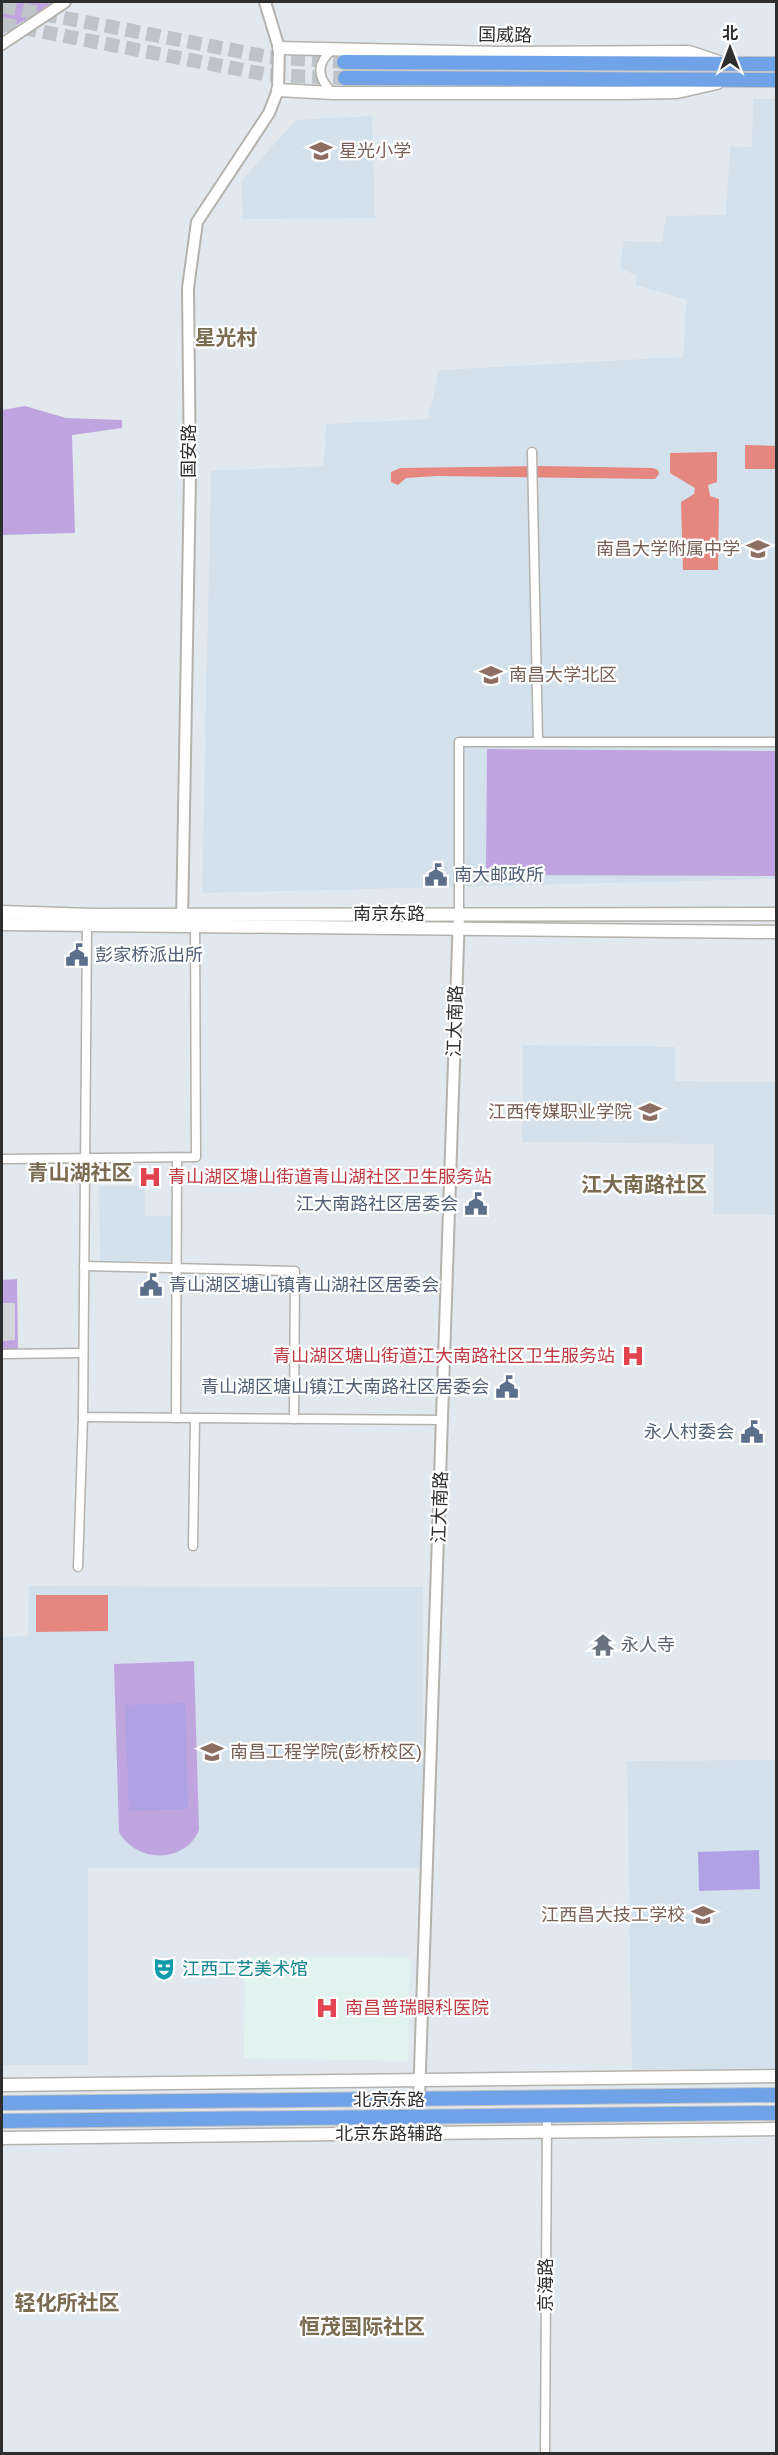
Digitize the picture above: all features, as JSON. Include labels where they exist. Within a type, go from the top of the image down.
[{"type":"main road","name":"国威路","points":[[279,48],[498,53],[689,52],[729,65]]},
{"type":"main road","name":"国威路","points":[[344,62],[777,64]]},
{"type":"main road","points":[[345,78],[777,80]]},
{"type":"main road","points":[[278,90],[333,93],[677,92],[726,80]]},
{"type":"main road","name":"南京东路","points":[[2,912],[182,920],[195,927],[777,932]]},
{"type":"main road","name":"南京东路","points":[[2,924],[87,926],[182,920],[195,914],[777,914]]},
{"type":"main road","points":[[2,2085],[777,2076]]},
{"type":"main road","name":"北京东路","points":[[2,2103],[777,2095]]},
{"type":"main road","name":"北京东路","points":[[2,2121],[777,2113]]},
{"type":"main road","name":"北京东路辅路","points":[[2,2138],[777,2129]]},
{"type":"street","points":[[2,44],[65,2]]},
{"type":"street","name":"国安路","points":[[182,920],[190,476],[188,288],[197,222],[269,113],[278,90],[279,48],[265,2]]},
{"type":"street","points":[[333,93],[322,83],[319,70],[323,57],[334,48]]},
{"type":"street","points":[[532,457],[538,741]]},
{"type":"street","points":[[459,915],[459,742],[777,742]]},
{"type":"street","points":[[2,1159],[196,1157],[195,914]]},
{"type":"street","name":"江大南路","points":[[419,2099],[459,915]]},
{"type":"street","points":[[78,1567],[83,1417],[87,926]]},
{"type":"street","points":[[176,1418],[177,1158]]},
{"type":"street","points":[[84,1266],[295,1271],[294,1419]]},
{"type":"street","points":[[2,1354],[83,1353]]},
{"type":"street","points":[[83,1417],[443,1420]]},
{"type":"street","points":[[193,1546],[195,1418]]},
{"type":"street","name":"京海路","points":[[545,2454],[547,2117]]},
{"type":"shaded area","points":[[2,2],[54,2],[2,34]]},
{"type":"shaded area","name":"南昌大学北区","points":[[753,99],[776,99],[776,879],[202,893],[211,471],[323,466],[327,424],[428,419],[439,370],[683,357],[687,300],[636,285],[636,276],[620,267],[624,241],[662,242],[666,216],[726,215],[730,146],[752,147]]},
{"type":"shaded area","name":"星光小学","points":[[372,116],[375,218],[243,219],[241,181],[296,120]]},
{"type":"shaded area","points":[[25,406],[66,418],[122,420],[122,428],[72,435],[75,533],[2,535],[2,410]]},
{"type":"shaded area","points":[[745,445],[776,446],[776,469],[745,469]]},
{"type":"shaded area","points":[[717,452],[717,482],[708,485],[710,496],[719,499],[718,570],[683,570],[681,502],[694,494],[695,488],[670,473],[670,453]]},
{"type":"shaded area","points":[[539,466],[653,468],[658,470],[659,474],[655,479],[437,476],[406,478],[398,485],[391,482],[391,472],[400,468]]},
{"type":"shaded area","points":[[487,749],[776,751],[776,876],[486,875]]},
{"type":"shaded area","name":"江西传媒职业学院","points":[[523,1045],[675,1047],[675,1081],[776,1082],[776,1215],[713,1214],[714,1144],[522,1142]]},
{"type":"shaded area","points":[[99,1186],[145,1186],[145,1216],[175,1216],[176,1261],[100,1261]]},
{"type":"shaded area","points":[[17,1279],[18,1354],[2,1354],[2,1280]]},
{"type":"shaded area","points":[[2,1303],[15,1303],[15,1340],[2,1341]]},
{"type":"shaded area","name":"南昌工程学院(彭桥校区)","points":[[29,1586],[423,1587],[423,1868],[88,1868],[88,2065],[2,2065],[2,1637],[28,1636]]},
{"type":"shaded area","points":[[36,1595],[108,1595],[108,1631],[36,1632]]},
{"type":"shaded area","points":[[194,1661],[199,1830],[183,1849],[172,1854],[148,1854],[137,1850],[119,1832],[114,1664]]},
{"type":"shaded area","points":[[185,1703],[188,1809],[129,1811],[125,1705]]},
{"type":"shaded area","name":"江西昌大技工学校","points":[[776,1760],[776,2068],[632,2070],[627,1761]]},
{"type":"shaded area","points":[[759,1850],[760,1889],[699,1891],[698,1852]]},
{"type":"shaded area","name":"南昌普瑞眼科医院","points":[[245,1956],[410,1958],[408,2061],[244,2058]]},
{"type":"tunnel","points":[[2,6],[269,57],[344,62]]},
{"type":"tunnel","points":[[2,24],[269,75],[345,78]]},
{"type":"place","name":"星光小学","points":[[321,151]]},
{"type":"place","name":"南昌大学附属中学","points":[[758,549]]},
{"type":"place","name":"南昌大学北区","points":[[491,675]]},
{"type":"place","name":"南大邮政所","points":[[436,875]]},
{"type":"place","name":"彭家桥派出所","points":[[77,955]]},
{"type":"place","name":"江西传媒职业学院","points":[[650,1112]]},
{"type":"place","name":"青山湖区塘山街道青山湖社区卫生服务站","points":[[150,1177]]},
{"type":"place","name":"江大南路社区居委会","points":[[476,1204]]},
{"type":"place","name":"青山湖区塘山镇青山湖社区居委会","points":[[151,1285]]},
{"type":"place","name":"青山湖区塘山街道江大南路社区卫生服务站","points":[[633,1356]]},
{"type":"place","name":"青山湖区塘山镇江大南路社区居委会","points":[[507,1387]]},
{"type":"place","name":"永人村委会","points":[[752,1432]]},
{"type":"place","name":"永人寺","points":[[603,1645]]},
{"type":"place","name":"南昌工程学院(彭桥校区)","points":[[212,1752]]},
{"type":"place","name":"江西昌大技工学校","points":[[703,1915]]},
{"type":"place","name":"江西工艺美术馆","points":[[164,1969]]},
{"type":"place","name":"南昌普瑞眼科医院","points":[[327,2008]]},
{"type":"district","name":"星光村","points":[[226,338]]},
{"type":"district","name":"青山湖社区","points":[[80,1173]]},
{"type":"district","name":"江大南路社区","points":[[644,1185]]},
{"type":"district","name":"轻化所社区","points":[[67,2303]]},
{"type":"district","name":"恒茂国际社区","points":[[362,2327]]}]
